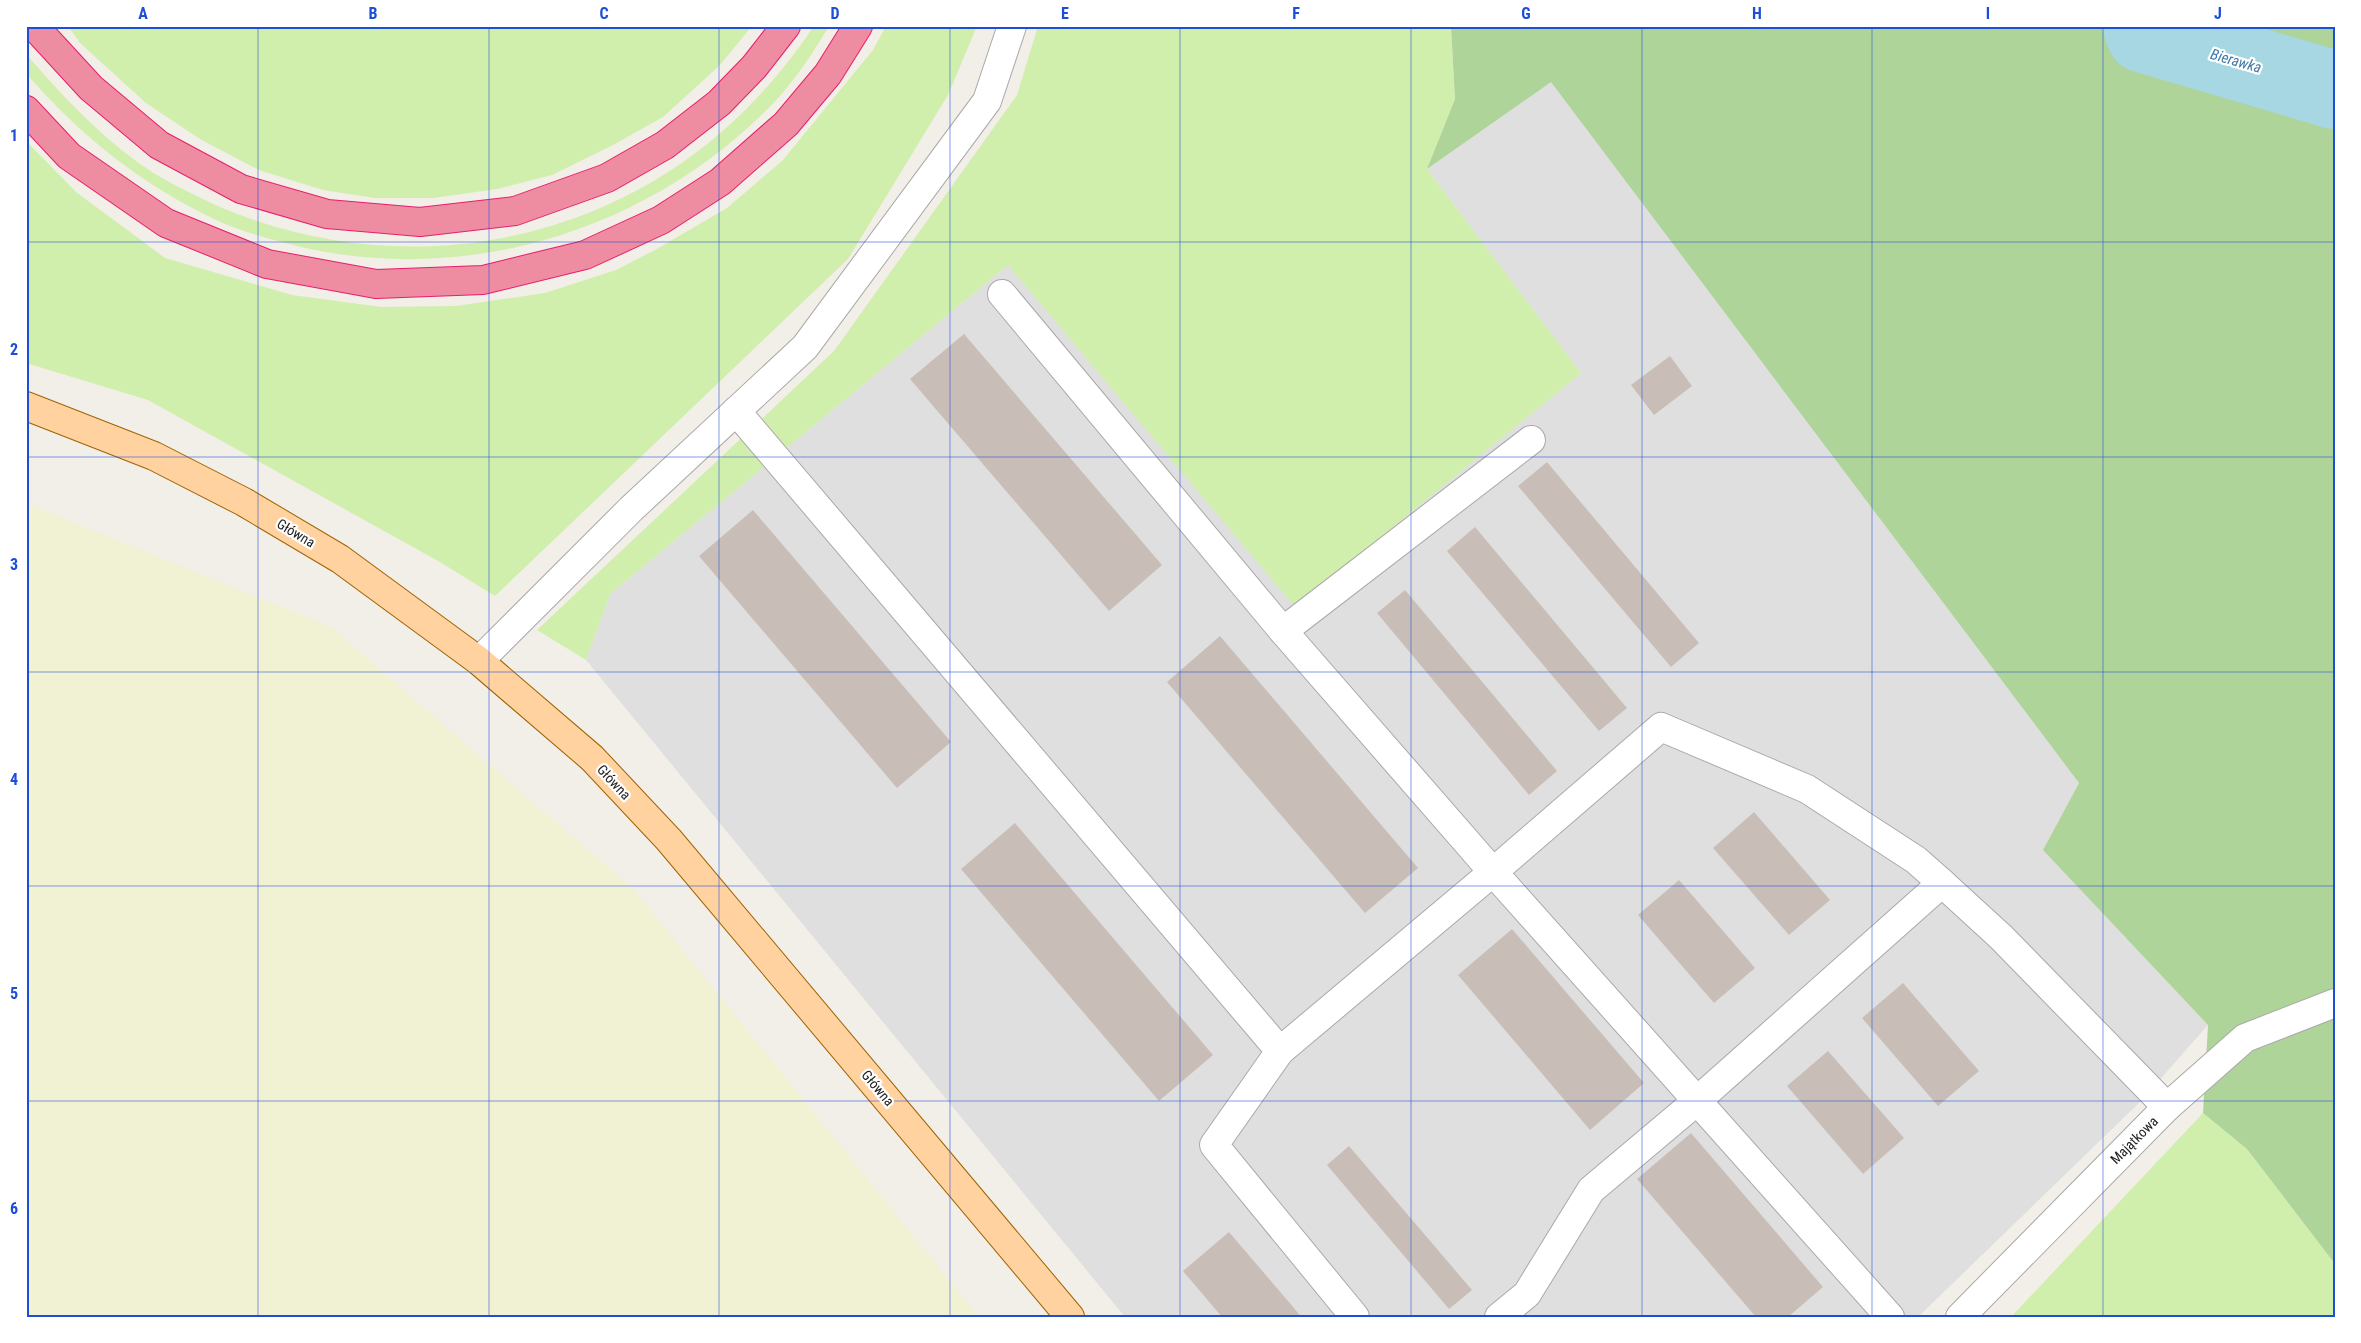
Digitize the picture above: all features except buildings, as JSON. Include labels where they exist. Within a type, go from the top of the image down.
[{"type":"highway","points":[[34,26],[91,88],[159,145],[241,189],[327,214],[420,222],[515,211],[607,178],[665,145],[719,103],[754,67],[786,26]]},
{"type":"highway","points":[[26,110],[69,156],[166,224],[267,264],[376,284],[483,280],[585,255],[661,220],[720,182],[786,124],[828,74],[858,26]]},
{"type":"main road","name":"Główna","points":[[26,406],[154,456],[244,502],[340,559],[479,661],[592,758],[669,840],[1070,1317]]},
{"type":"street","points":[[479,661],[631,509],[805,347],[987,101],[1012,26]]},
{"type":"street","points":[[1002,294],[1283,631],[1493,872],[1890,1317]]},
{"type":"street","points":[[736,411],[1280,1052]]},
{"type":"street","points":[[1283,631],[1531,440]]},
{"type":"street","points":[[1355,1317],[1214,1145],[1280,1052],[1493,872],[1660,727],[1807,789],[1916,860],[2001,936],[2167,1107]]},
{"type":"street","points":[[1499,1317],[1528,1294],[1591,1190],[1698,1100],[1942,883]]},
{"type":"street","name":"Majątkowa","points":[[1960,1317],[2167,1107],[2245,1038],[2335,1003]]},
{"type":"shaded area","points":[[1551,81],[2079,783],[2043,850],[2208,1025],[2140,1102],[1918,1317],[1125,1317],[586,660],[610,594],[1008,265],[1295,606],[1581,373],[1427,169]]},
{"type":"green space","points":[[68,26],[752,26],[719,66],[663,117],[615,144],[552,175],[497,189],[433,198],[375,198],[323,190],[259,170],[200,139],[146,103],[80,43]]},
{"type":"green space","points":[[814,26],[829,26],[806,62],[780,96],[732,141],[679,180],[621,211],[560,235],[497,251],[432,259],[366,257],[301,247],[269,239],[216,220],[162,191],[113,157],[68,117],[26,73],[26,54],[51,83],[106,137],[144,167],[209,202],[268,225],[329,239],[391,246],[453,245],[514,236],[574,218],[632,193],[686,160],[740,116],[787,64]]},
{"type":"green space","points":[[886,26],[977,26],[948,95],[848,259],[495,596],[440,562],[148,400],[26,363],[26,141],[76,192],[165,258],[292,295],[381,307],[456,306],[545,293],[616,270],[655,250],[727,208],[783,160],[873,50]]},
{"type":"green space","points":[[1038,26],[1451,26],[1455,99],[1427,169],[1581,373],[1295,607],[1008,265],[610,594],[586,660],[537,630],[834,351],[1017,95]]},
{"type":"green space","points":[[1451,26],[2335,26],[2335,1264],[2247,1149],[2203,1113],[2208,1025],[2043,850],[2079,783],[1551,82],[1427,169],[1455,99]]},
{"type":"green space","points":[[26,503],[331,627],[634,890],[979,1317],[26,1317]]},
{"type":"green space","points":[[2203,1113],[2247,1149],[2335,1264],[2335,1317],[2011,1317]]},
{"type":"waterway","name":"Bierawka","points":[[2142,26],[2145,34],[2335,90]]}]
